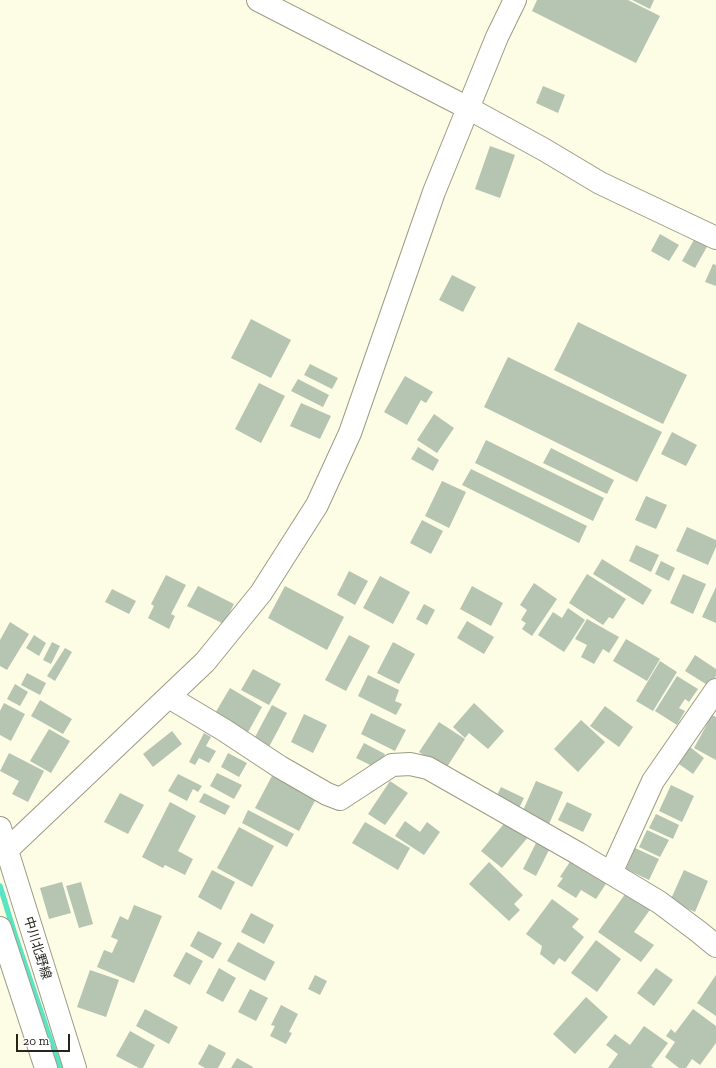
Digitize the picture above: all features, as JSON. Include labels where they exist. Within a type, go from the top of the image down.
[{"type":"street","points":[[258,0],[468,108],[543,149],[600,183],[716,238]]},
{"type":"street","points":[[7,850],[206,662],[261,593],[317,505],[350,433],[434,192],[497,36],[515,0]]},
{"type":"street","points":[[611,873],[653,781],[716,690]]},
{"type":"street","points":[[169,697],[224,730],[280,767],[333,797],[340,799],[392,765],[410,764],[428,768],[611,873],[658,902],[716,946]]},
{"type":"street","name":"中川北野線","points":[[0,828],[74,1068]]},
{"type":"street","points":[[0,928],[46,1068]]},
{"type":"building","points":[[537,0],[628,0],[660,16],[636,63],[532,11]]},
{"type":"building","points":[[632,0],[654,0],[650,9]]},
{"type":"building","points":[[543,86],[565,95],[558,113],[536,103]]},
{"type":"building","points":[[490,146],[515,155],[500,198],[475,189]]},
{"type":"building","points":[[660,234],[679,245],[669,261],[651,251]]},
{"type":"building","points":[[695,238],[708,245],[695,268],[682,261]]},
{"type":"building","points":[[713,264],[716,265],[716,286],[705,282]]},
{"type":"building","points":[[452,275],[476,287],[463,312],[439,300]]},
{"type":"building","points":[[251,319],[291,340],[271,378],[231,358]]},
{"type":"building","points":[[578,322],[687,375],[663,424],[554,370]]},
{"type":"building","points":[[508,357],[662,432],[637,482],[484,407]]},
{"type":"building","points":[[310,364],[338,378],[332,389],[304,375]]},
{"type":"building","points":[[405,376],[433,392],[426,403],[421,400],[407,425],[384,412]]},
{"type":"building","points":[[298,379],[329,395],[323,407],[291,391]]},
{"type":"building","points":[[259,383],[285,396],[261,443],[235,429]]},
{"type":"building","points":[[301,403],[331,416],[320,439],[290,426]]},
{"type":"building","points":[[434,414],[454,428],[437,453],[417,440]]},
{"type":"building","points":[[672,432],[697,445],[686,466],[661,454]]},
{"type":"building","points":[[486,440],[604,498],[593,521],[475,463]]},
{"type":"building","points":[[418,447],[439,460],[433,471],[411,459]]},
{"type":"building","points":[[551,448],[614,480],[607,494],[543,463]]},
{"type":"building","points":[[471,469],[587,526],[579,543],[462,485]]},
{"type":"building","points":[[442,481],[466,492],[449,528],[425,516]]},
{"type":"building","points":[[646,496],[667,505],[656,529],[635,520]]},
{"type":"building","points":[[422,520],[443,531],[431,554],[410,543]]},
{"type":"building","points":[[687,527],[716,540],[716,547],[708,565],[676,551]]},
{"type":"building","points":[[636,545],[659,555],[651,572],[629,561]]},
{"type":"building","points":[[602,559],[652,590],[643,605],[593,574]]},
{"type":"building","points":[[661,561],[675,568],[669,581],[655,574]]},
{"type":"building","points":[[349,571],[368,581],[355,605],[337,595]]},
{"type":"building","points":[[587,574],[626,599],[613,619],[609,617],[603,625],[569,603]]},
{"type":"building","points":[[683,574],[706,584],[693,614],[670,603]]},
{"type":"building","points":[[166,575],[186,585],[171,614],[175,616],[169,629],[148,618],[154,606],[151,604]]},
{"type":"building","points":[[380,576],[410,592],[393,624],[363,608]]},
{"type":"building","points":[[534,583],[557,599],[532,636],[522,629],[526,623],[521,620],[527,610],[520,605]]},
{"type":"building","points":[[198,586],[234,604],[224,624],[187,606]]},
{"type":"building","points":[[285,586],[344,617],[327,650],[268,618]]},
{"type":"building","points":[[472,586],[503,603],[491,626],[460,609]]},
{"type":"building","points":[[716,587],[716,623],[702,617]]},
{"type":"building","points":[[112,589],[136,601],[129,614],[105,602]]},
{"type":"building","points":[[424,604],[435,610],[427,625],[416,619]]},
{"type":"building","points":[[568,608],[585,620],[564,652],[538,635],[553,612],[562,618]]},
{"type":"building","points":[[587,619],[619,637],[609,653],[603,649],[594,664],[581,657],[587,645],[575,639]]},
{"type":"building","points":[[467,621],[494,637],[484,654],[457,638]]},
{"type":"building","points":[[10,622],[29,634],[7,670],[0,666],[0,640]]},
{"type":"building","points":[[34,635],[46,643],[39,656],[26,648]]},
{"type":"building","points":[[349,635],[370,646],[346,691],[325,680]]},
{"type":"building","points":[[626,639],[660,659],[647,681],[613,661]]},
{"type":"building","points":[[52,642],[60,646],[51,664],[43,660]]},
{"type":"building","points":[[393,642],[415,654],[399,684],[377,673]]},
{"type":"building","points":[[65,648],[72,652],[55,681],[47,676]]},
{"type":"building","points":[[695,655],[716,669],[716,676],[709,686],[685,671]]},
{"type":"building","points":[[660,661],[677,672],[653,711],[636,701]]},
{"type":"building","points":[[253,669],[281,684],[269,705],[241,690]]},
{"type":"building","points":[[27,673],[46,683],[40,695],[21,685]]},
{"type":"building","points":[[368,675],[399,690],[395,701],[402,704],[396,715],[358,696]]},
{"type":"building","points":[[677,676],[698,689],[689,702],[685,699],[679,708],[685,711],[677,725],[655,711]]},
{"type":"building","points":[[15,684],[28,692],[20,706],[7,699]]},
{"type":"building","points":[[230,688],[262,707],[247,734],[214,715]]},
{"type":"building","points":[[40,700],[72,719],[63,734],[31,716]]},
{"type":"building","points":[[4,703],[25,714],[11,741],[0,735],[0,711]]},
{"type":"building","points":[[474,703],[504,731],[488,749],[469,733],[465,738],[453,727]]},
{"type":"building","points":[[272,705],[287,713],[269,747],[254,739]]},
{"type":"building","points":[[605,706],[633,727],[619,747],[590,726]]},
{"type":"building","points":[[371,713],[406,730],[395,751],[361,734]]},
{"type":"building","points":[[304,714],[327,725],[313,753],[291,742]]},
{"type":"building","points":[[712,715],[716,717],[716,760],[694,748]]},
{"type":"building","points":[[581,720],[605,742],[578,772],[554,749]]},
{"type":"building","points":[[439,722],[465,739],[445,770],[419,752]]},
{"type":"building","points":[[49,729],[70,741],[51,773],[30,761]]},
{"type":"building","points":[[172,731],[182,744],[153,767],[143,754]]},
{"type":"building","points":[[204,733],[211,737],[206,746],[216,751],[209,763],[199,758],[195,765],[189,762]]},
{"type":"building","points":[[364,743],[385,754],[378,769],[356,758]]},
{"type":"building","points":[[690,747],[704,758],[693,774],[679,764]]},
{"type":"building","points":[[9,753],[44,771],[28,802],[12,794],[19,781],[0,771]]},
{"type":"building","points":[[228,753],[247,763],[239,777],[221,767]]},
{"type":"building","points":[[217,773],[242,785],[234,799],[210,786]]},
{"type":"building","points":[[178,774],[202,786],[198,792],[193,789],[187,801],[168,791]]},
{"type":"building","points":[[273,774],[317,797],[299,831],[255,808]]},
{"type":"building","points":[[390,781],[408,793],[385,825],[368,814]]},
{"type":"building","points":[[536,781],[563,792],[549,824],[522,813]]},
{"type":"building","points":[[671,785],[694,796],[682,822],[659,811]]},
{"type":"building","points":[[501,787],[524,798],[519,808],[496,797]]},
{"type":"building","points":[[120,793],[144,805],[128,834],[104,822]]},
{"type":"building","points":[[204,793],[230,806],[225,815],[199,802]]},
{"type":"building","points":[[170,802],[196,816],[178,851],[193,859],[185,875],[165,865],[163,868],[142,857]]},
{"type":"building","points":[[567,802],[592,814],[583,832],[558,820]]},
{"type":"building","points":[[248,810],[294,834],[287,847],[242,823]]},
{"type":"building","points":[[656,814],[679,825],[673,839],[649,828]]},
{"type":"building","points":[[508,819],[529,836],[502,868],[481,851]]},
{"type":"building","points":[[405,821],[420,832],[427,822],[440,832],[424,855],[395,836]]},
{"type":"building","points":[[365,822],[410,848],[398,870],[352,843]]},
{"type":"building","points":[[239,827],[274,846],[252,887],[217,868]]},
{"type":"building","points":[[647,830],[669,840],[660,857],[639,847]]},
{"type":"building","points":[[538,839],[551,846],[536,876],[523,869]]},
{"type":"building","points":[[635,848],[659,859],[649,880],[626,869]]},
{"type":"building","points":[[573,857],[609,879],[596,899],[581,890],[576,898],[557,886],[563,878],[560,877]]},
{"type":"building","points":[[489,862],[523,895],[514,904],[520,910],[509,921],[469,884]]},
{"type":"building","points":[[212,870],[235,882],[221,910],[198,897]]},
{"type":"building","points":[[684,870],[708,881],[695,912],[670,901]]},
{"type":"building","points":[[62,882],[71,913],[49,919],[40,888]]},
{"type":"building","points":[[81,882],[93,924],[79,928],[66,886]]},
{"type":"building","points":[[628,890],[652,907],[634,932],[654,945],[641,962],[598,932]]},
{"type":"building","points":[[552,899],[579,919],[572,927],[584,937],[565,962],[559,958],[554,965],[540,954],[542,946],[526,934]]},
{"type":"building","points":[[134,905],[162,916],[134,983],[97,967],[104,950],[112,953],[118,940],[111,937],[120,916],[128,920]]},
{"type":"building","points":[[251,913],[274,925],[264,944],[241,932]]},
{"type":"building","points":[[198,931],[222,943],[213,959],[190,946]]},
{"type":"building","points":[[596,940],[621,959],[597,992],[571,973]]},
{"type":"building","points":[[238,942],[275,962],[265,981],[227,961]]},
{"type":"building","points":[[186,952],[203,961],[190,985],[173,976]]},
{"type":"building","points":[[219,968],[236,978],[223,1002],[206,993]]},
{"type":"building","points":[[656,968],[673,980],[654,1006],[637,993]]},
{"type":"building","points":[[90,970],[119,980],[106,1017],[77,1007]]},
{"type":"building","points":[[315,975],[327,981],[320,995],[308,989]]},
{"type":"building","points":[[716,975],[716,1016],[697,1003]]},
{"type":"building","points":[[250,989],[268,998],[256,1021],[238,1012]]},
{"type":"building","points":[[586,997],[608,1017],[575,1054],[553,1034]]},
{"type":"building","points":[[281,1005],[298,1014],[289,1032],[292,1033],[286,1044],[270,1036],[275,1026],[271,1025]]},
{"type":"building","points":[[145,1009],[178,1027],[169,1044],[136,1026]]},
{"type":"building","points":[[693,1009],[716,1026],[716,1043],[700,1065],[692,1059],[686,1068],[679,1068],[665,1057],[675,1042],[666,1036],[671,1029],[675,1033]]},
{"type":"building","points":[[644,1026],[668,1043],[651,1066],[654,1068],[608,1068],[618,1054],[606,1045],[615,1034],[630,1045]]},
{"type":"building","points":[[130,1031],[155,1045],[143,1068],[139,1068],[116,1056]]},
{"type":"building","points":[[209,1044],[226,1053],[218,1068],[205,1068],[198,1064]]},
{"type":"building","points":[[237,1058],[253,1067],[253,1068],[231,1068]]},
{"type":"waterway","points":[[0,886],[60,1068]]}]
